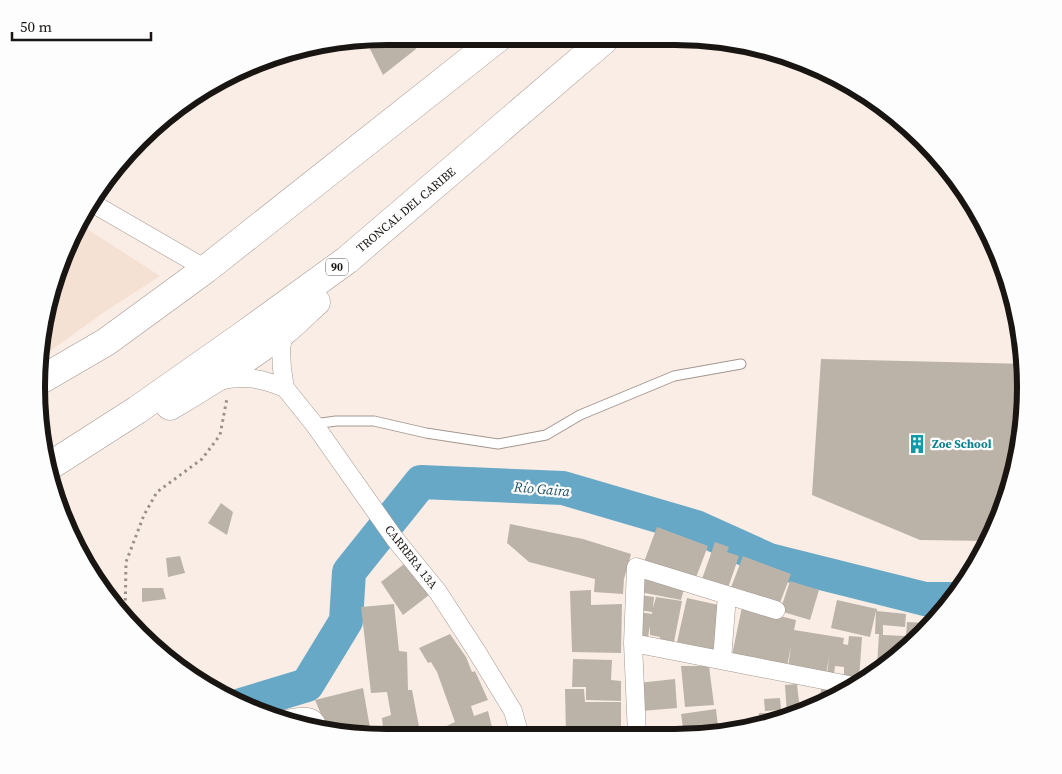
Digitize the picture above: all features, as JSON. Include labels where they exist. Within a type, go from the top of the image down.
[{"type":"highway","points":[[45,377],[106,342],[206,269],[489,45]]},
{"type":"highway","name":"TRONCAL DEL CARIBE","points":[[54,464],[145,404],[347,260],[598,45]]},
{"type":"highway","points":[[55,465],[124,434],[221,380],[284,330],[365,260],[438,182]]},
{"type":"street","points":[[97,206],[206,269]]},
{"type":"street","points":[[284,330],[282,369],[285,388]]},
{"type":"street","points":[[221,380],[250,378],[268,381],[285,388]]},
{"type":"street","name":"CARRERA 13A","points":[[285,388],[339,457],[395,538],[438,592],[513,711],[518,729]]},
{"type":"street","points":[[637,729],[633,643],[636,567],[776,610]]},
{"type":"street","points":[[722,660],[727,595]]},
{"type":"street","points":[[633,643],[844,684]]},
{"type":"street","points":[[299,717],[308,716],[312,720]]},
{"type":"lane","points":[[314,424],[374,421],[426,434],[498,444],[546,435],[580,415],[674,376],[741,364]]},
{"type":"path","points":[[125,606],[126,562],[144,515],[157,492],[202,459],[220,435],[221,380]]},
{"type":"shaded area","points":[[85,227],[160,276],[103,313],[47,353],[52,320],[63,277]]},
{"type":"building","points":[[414,45],[416,49],[383,75],[368,46]]},
{"type":"building","name":"Zoe School","points":[[821,359],[1016,364],[1016,409],[1010,454],[999,497],[980,541],[920,540],[812,495]]},
{"type":"building","points":[[221,503],[233,512],[227,535],[208,523]]},
{"type":"building","points":[[510,524],[583,539],[631,554],[624,579],[623,594],[594,592],[595,579],[529,562],[507,543]]},
{"type":"building","points":[[657,527],[708,546],[695,580],[644,562]]},
{"type":"building","points":[[715,542],[729,547],[727,552],[739,556],[728,588],[702,579]]},
{"type":"building","points":[[180,556],[185,573],[168,577],[166,558]]},
{"type":"building","points":[[743,556],[791,574],[778,608],[730,590]]},
{"type":"building","points":[[404,564],[433,592],[403,615],[381,582]]},
{"type":"building","points":[[643,577],[685,585],[681,600],[640,592]]},
{"type":"building","points":[[790,581],[819,590],[810,620],[780,611]]},
{"type":"building","points":[[142,588],[163,588],[166,599],[142,602]]},
{"type":"building","points":[[591,590],[591,605],[622,604],[621,653],[572,652],[570,591]]},
{"type":"building","points":[[640,595],[654,597],[653,608],[656,597],[682,601],[674,642],[650,635],[650,626],[648,637],[636,635],[640,612],[652,614],[652,612],[638,610]]},
{"type":"building","points":[[687,598],[723,606],[713,650],[677,642]]},
{"type":"building","points":[[837,600],[877,609],[877,611],[906,614],[905,627],[883,625],[883,635],[906,636],[907,622],[922,623],[877,662],[879,634],[875,634],[876,611],[870,637],[831,628]]},
{"type":"building","points":[[394,604],[399,651],[407,652],[408,690],[412,690],[419,729],[383,729],[382,718],[391,715],[387,692],[371,693],[361,607]]},
{"type":"building","points":[[742,607],[796,620],[794,630],[844,638],[843,644],[848,645],[849,636],[862,637],[859,675],[853,679],[844,678],[844,667],[835,666],[834,675],[827,674],[829,657],[826,674],[788,667],[791,646],[787,666],[732,655]]},
{"type":"building","points":[[450,634],[466,657],[472,672],[475,671],[488,700],[471,706],[474,716],[488,711],[492,729],[440,729],[455,722],[437,672],[431,662],[428,663],[419,648]]},
{"type":"building","points":[[573,659],[612,660],[611,680],[621,681],[621,701],[586,700],[586,687],[572,687]]},
{"type":"building","points":[[681,666],[709,666],[714,705],[685,707]]},
{"type":"building","points":[[675,679],[677,708],[641,711],[638,683]]},
{"type":"building","points":[[797,684],[799,706],[787,710],[785,685]]},
{"type":"building","points":[[363,688],[370,728],[325,723],[315,700]]},
{"type":"building","points":[[565,689],[584,689],[585,702],[621,702],[621,729],[566,729]]},
{"type":"building","points":[[821,689],[833,690],[826,694],[821,696]]},
{"type":"building","points":[[780,698],[781,710],[765,711],[764,699]]},
{"type":"building","points":[[716,709],[718,726],[683,729],[681,714]]},
{"type":"building","points":[[759,713],[777,713],[764,717],[759,718]]},
{"type":"waterway","name":"Río Gaira","points":[[253,701],[307,685],[346,621],[349,572],[421,482],[563,488],[696,527],[769,560],[925,599],[943,599]]},
{"type":"place","name":"Zoe School","points":[[917,444]]}]
